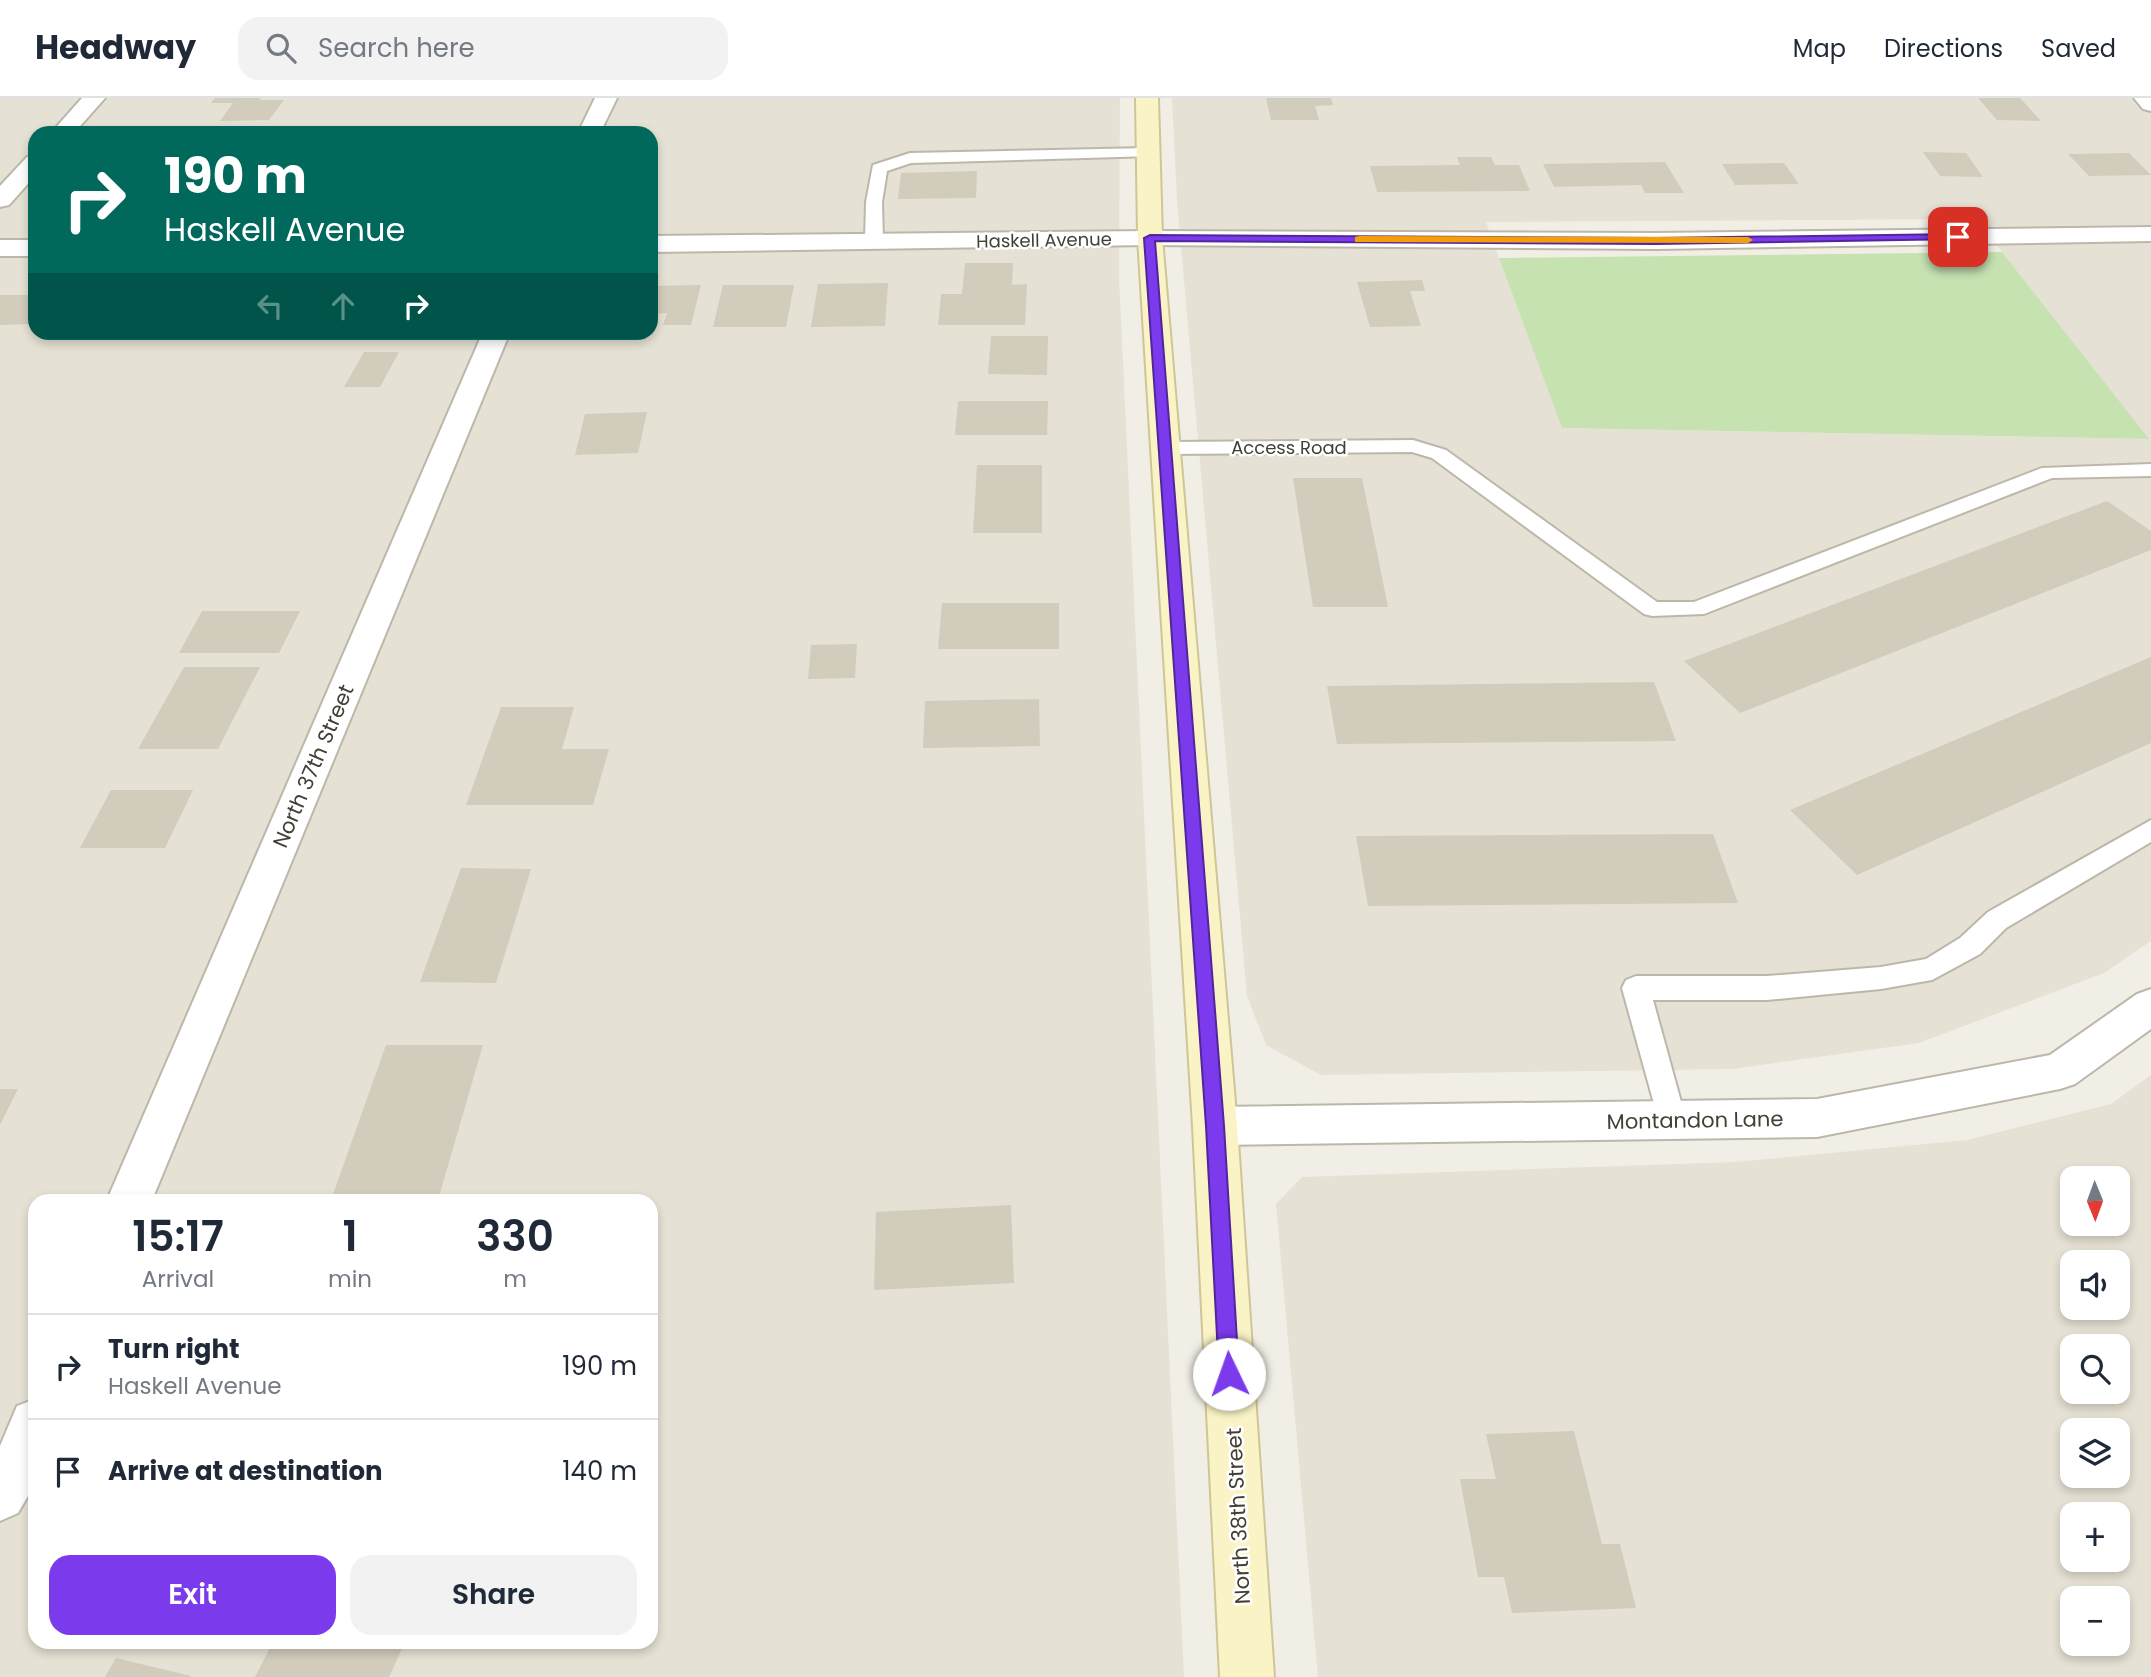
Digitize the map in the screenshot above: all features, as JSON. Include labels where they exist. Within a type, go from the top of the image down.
[{"type":"street","points":[[68,126],[94,98]]},
{"type":"street","points":[[592,126],[606,98]]},
{"type":"street","name":"North 38th Street","points":[[1147,98],[1150,238],[1215,1126],[1247,1677]]},
{"type":"street","points":[[2145,98],[2151,104]]},
{"type":"street","points":[[0,200],[28,170]]},
{"type":"street","name":"Haskell Avenue","points":[[658,244],[1150,238],[1656,241],[2151,234]]},
{"type":"street","points":[[0,248],[28,248]]},
{"type":"street","name":"North 37th Street","points":[[133,1194],[494,340]]},
{"type":"street","name":"Montandon Lane","points":[[1215,1126],[1817,1118],[2060,1071],[2151,1006]]},
{"type":"lane","points":[[874,242],[874,202],[879,168],[910,158],[1149,153]]},
{"type":"lane","points":[[1413,446],[1439,454],[1652,609],[1696,609],[2049,472],[2151,470]]},
{"type":"lane","name":"Access Road","points":[[1166,447],[1413,446]]},
{"type":"lane","points":[[1671,1120],[1636,988],[1767,988],[1881,978],[1932,969],[1970,946],[1997,920],[2151,830]]},
{"type":"shaded area","points":[[0,98],[1120,98],[1119,276],[1184,1677],[0,1677]]},
{"type":"shaded area","points":[[1172,98],[2151,98],[2151,941],[2104,973],[1919,1043],[1732,1069],[1321,1075],[1266,1045],[1247,996],[1177,201]],"holes":[[[1976,219],[2148,439],[1562,428],[1486,222]]]},
{"type":"shaded area","points":[[2151,1075],[2151,1677],[1318,1677],[1276,1204],[1302,1177],[1735,1162],[1967,1140],[2111,1104]]},
{"type":"green space","points":[[2002,252],[2149,439],[1562,428],[1499,258]]},
{"type":"building","points":[[215,98],[284,100],[269,120],[220,121],[233,103],[211,103]]},
{"type":"building","points":[[1266,98],[1331,98],[1333,105],[1315,106],[1319,120],[1271,120]]},
{"type":"building","points":[[1978,98],[2020,98],[2041,121],[1997,120]]},
{"type":"building","points":[[1923,152],[1966,153],[1983,177],[1940,176]]},
{"type":"building","points":[[2129,153],[2151,175],[2089,176],[2068,154]]},
{"type":"building","points":[[1457,157],[1491,157],[1495,165],[1519,165],[1530,191],[1377,192],[1370,166],[1460,165]]},
{"type":"building","points":[[1665,162],[1684,193],[1645,193],[1641,185],[1554,187],[1543,164]]},
{"type":"building","points":[[1784,163],[1799,184],[1735,185],[1722,164]]},
{"type":"building","points":[[977,171],[976,198],[898,199],[901,173]]},
{"type":"building","points":[[965,263],[1013,263],[1012,285],[1027,284],[1025,325],[938,325],[941,294],[962,294]]},
{"type":"building","points":[[1422,280],[1425,291],[1410,291],[1421,326],[1370,327],[1357,282]]},
{"type":"building","points":[[888,283],[885,326],[811,327],[818,284]]},
{"type":"building","points":[[701,285],[691,325],[663,325],[667,313],[658,314],[658,286]]},
{"type":"building","points":[[723,285],[794,285],[786,327],[713,327]]},
{"type":"building","points":[[0,295],[28,295],[28,324],[0,325]]},
{"type":"building","points":[[991,336],[1048,336],[1047,375],[988,374]]},
{"type":"building","points":[[364,352],[399,352],[380,387],[344,387]]},
{"type":"building","points":[[958,401],[1048,401],[1047,435],[955,435]]},
{"type":"building","points":[[647,412],[638,453],[575,455],[585,414]]},
{"type":"building","points":[[977,465],[1042,465],[1042,533],[973,533]]},
{"type":"building","points":[[1293,478],[1362,478],[1388,607],[1313,607]]},
{"type":"building","points":[[2107,501],[2151,531],[2151,550],[1740,713],[1684,661]]},
{"type":"building","points":[[942,603],[1059,603],[1059,649],[938,649]]},
{"type":"building","points":[[202,611],[300,611],[279,653],[179,653]]},
{"type":"building","points":[[857,644],[855,678],[808,679],[811,645]]},
{"type":"building","points":[[2151,657],[2151,743],[1857,875],[1790,810]]},
{"type":"building","points":[[184,667],[260,667],[218,749],[138,749]]},
{"type":"building","points":[[1654,682],[1676,741],[1337,744],[1327,686]]},
{"type":"building","points":[[1039,699],[1040,746],[923,748],[925,701]]},
{"type":"building","points":[[501,707],[574,707],[562,749],[609,749],[593,805],[466,805]]},
{"type":"building","points":[[111,790],[193,790],[165,848],[80,848]]},
{"type":"building","points":[[1713,834],[1738,903],[1368,906],[1356,836]]},
{"type":"building","points":[[461,868],[531,869],[496,983],[420,982]]},
{"type":"building","points":[[386,1045],[483,1045],[440,1194],[333,1194]]},
{"type":"building","points":[[0,1089],[18,1089],[0,1125]]},
{"type":"building","points":[[1011,1205],[1014,1283],[874,1290],[876,1212]]},
{"type":"building","points":[[1574,1431],[1602,1544],[1620,1544],[1636,1608],[1512,1613],[1504,1577],[1478,1577],[1460,1479],[1496,1479],[1486,1434]]},
{"type":"building","points":[[269,1649],[402,1649],[389,1677],[255,1677]]},
{"type":"building","points":[[116,1658],[191,1676],[105,1677]]},
{"type":"slow traffic","points":[[1359,240],[1748,240]]},
{"type":"route","points":[[1229,1374],[1215,1126],[1150,238],[1656,241],[1958,237]]}]
